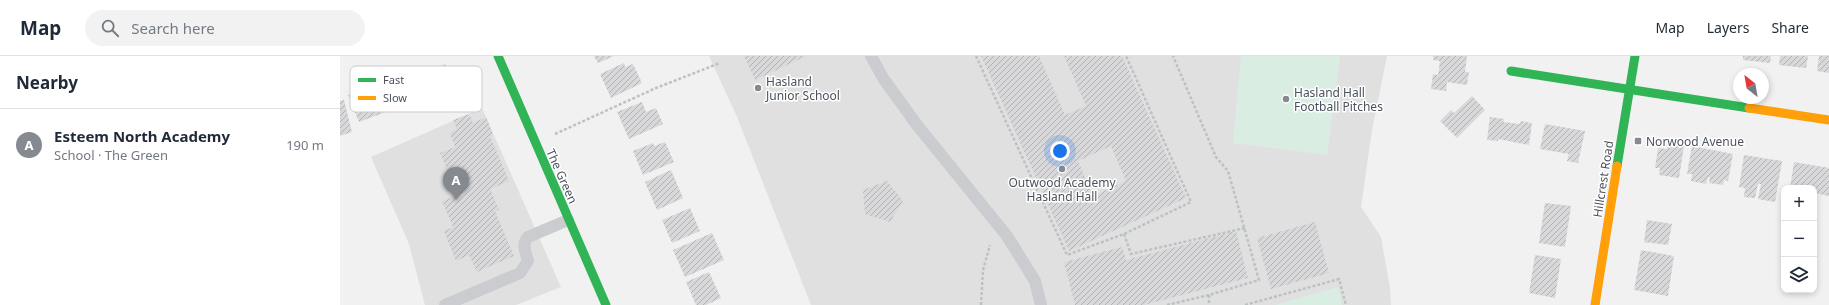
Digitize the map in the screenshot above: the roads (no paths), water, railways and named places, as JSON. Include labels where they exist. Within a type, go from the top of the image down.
[{"type":"street","name":"The Green","points":[[498,56],[606,305]]},
{"type":"street","name":"Hillcrest Road","points":[[1595,305],[1635,56]]},
{"type":"street","points":[[1511,71],[1829,120]]},
{"type":"lane","points":[[871,56],[883,78],[917,125],[1007,236],[1035,281],[1041,305]]},
{"type":"lane","points":[[445,305],[520,273],[528,261],[524,248],[524,243],[528,238],[568,220]]},
{"type":"place","name":"Hasland Junior School","points":[[758,88]]},
{"type":"place","name":"Hasland Hall Football Pitches","points":[[1286,99]]},
{"type":"place","name":"Norwood Avenue","points":[[1638,141]]},
{"type":"place","name":"Outwood Academy Hasland Hall","points":[[1062,169]]},
{"type":"place","name":"Esteem North Academy","points":[[456,200]]}]
